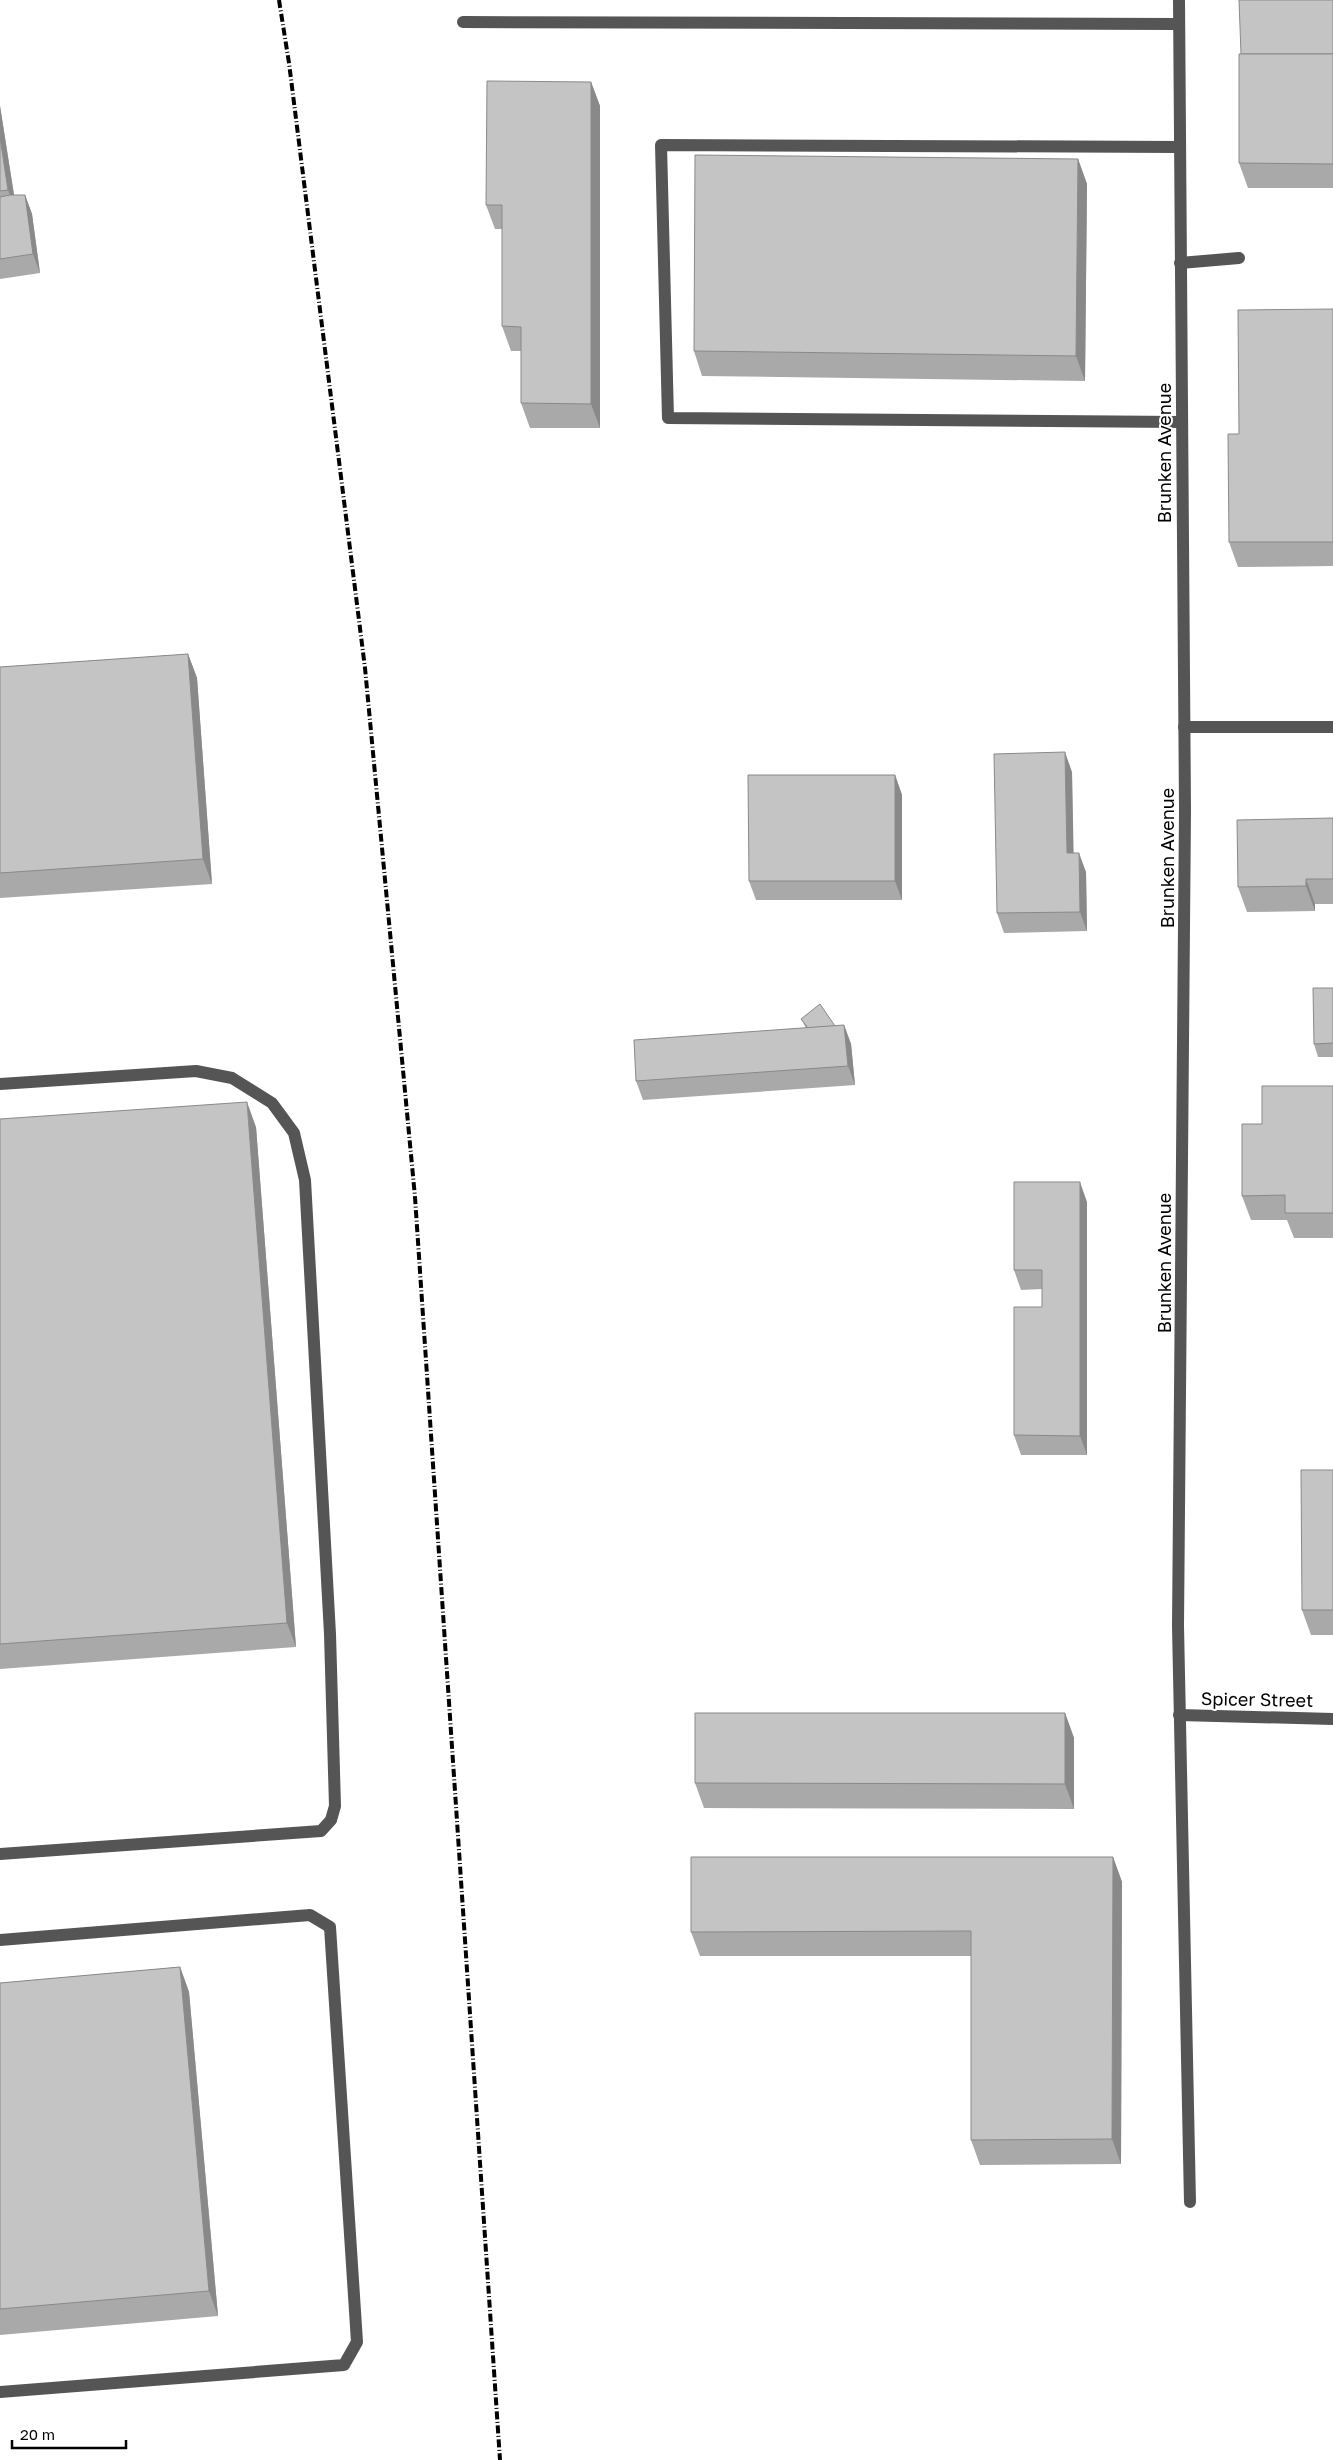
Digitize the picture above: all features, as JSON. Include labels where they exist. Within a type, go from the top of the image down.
[{"type":"street","name":"Brunken Avenue","points":[[1179,0],[1184,728],[1179,1715],[1190,2202]]},
{"type":"street","points":[[463,22],[1179,24]]},
{"type":"street","points":[[1180,147],[660,145],[668,418],[1181,422]]},
{"type":"street","points":[[1180,263],[1239,258]]},
{"type":"street","points":[[1184,728],[1333,728]]},
{"type":"street","points":[[0,1084],[196,1071],[232,1078],[272,1103],[294,1132],[305,1180],[330,1634],[335,1806],[331,1820],[321,1831],[0,1854]]},
{"type":"street","name":"Spicer Street","points":[[1179,1715],[1333,1718]]},
{"type":"street","points":[[0,1940],[310,1915],[330,1927],[357,2342],[344,2365],[0,2392]]},
{"type":"building","points":[[1239,0],[1333,0],[1333,54],[1241,54]]},
{"type":"building","points":[[1239,54],[1333,54],[1333,164],[1239,163]]},
{"type":"building","points":[[487,81],[591,82],[591,404],[521,403],[521,327],[502,326],[502,205],[486,205]]},
{"type":"building","points":[[0,137],[8,190],[0,191]]},
{"type":"building","points":[[695,155],[1078,159],[1076,356],[694,351]]},
{"type":"building","points":[[25,195],[33,254],[0,259],[0,197]]},
{"type":"building","points":[[1333,309],[1333,542],[1229,542],[1228,434],[1239,434],[1238,310]]},
{"type":"building","points":[[188,654],[203,859],[0,873],[0,667]]},
{"type":"building","points":[[1065,752],[1067,853],[1079,853],[1080,912],[997,913],[994,754]]},
{"type":"building","points":[[748,775],[895,775],[895,881],[749,881]]},
{"type":"building","points":[[1333,818],[1333,879],[1306,879],[1306,886],[1238,887],[1237,820]]},
{"type":"building","points":[[1313,988],[1333,988],[1333,1043],[1314,1044]]},
{"type":"building","points":[[820,1004],[835,1026],[808,1028],[801,1019]]},
{"type":"building","points":[[844,1025],[848,1066],[636,1081],[634,1040]]},
{"type":"building","points":[[1262,1086],[1333,1086],[1333,1213],[1285,1213],[1285,1195],[1242,1196],[1242,1124],[1262,1124]]},
{"type":"building","points":[[247,1102],[287,1623],[0,1644],[0,1119]]},
{"type":"building","points":[[1014,1182],[1080,1182],[1080,1436],[1014,1435],[1014,1307],[1042,1307],[1042,1270],[1014,1270]]},
{"type":"building","points":[[1301,1470],[1333,1470],[1333,1610],[1302,1610]]},
{"type":"building","points":[[695,1713],[1065,1713],[1065,1784],[695,1783]]},
{"type":"building","points":[[691,1857],[1113,1857],[1112,2139],[971,2140],[971,1931],[691,1932]]},
{"type":"building","points":[[180,1967],[209,2291],[0,2309],[0,1983]]},
{"type":"railway","points":[[279,0],[289,63],[365,668],[415,1197],[500,2460]]}]
